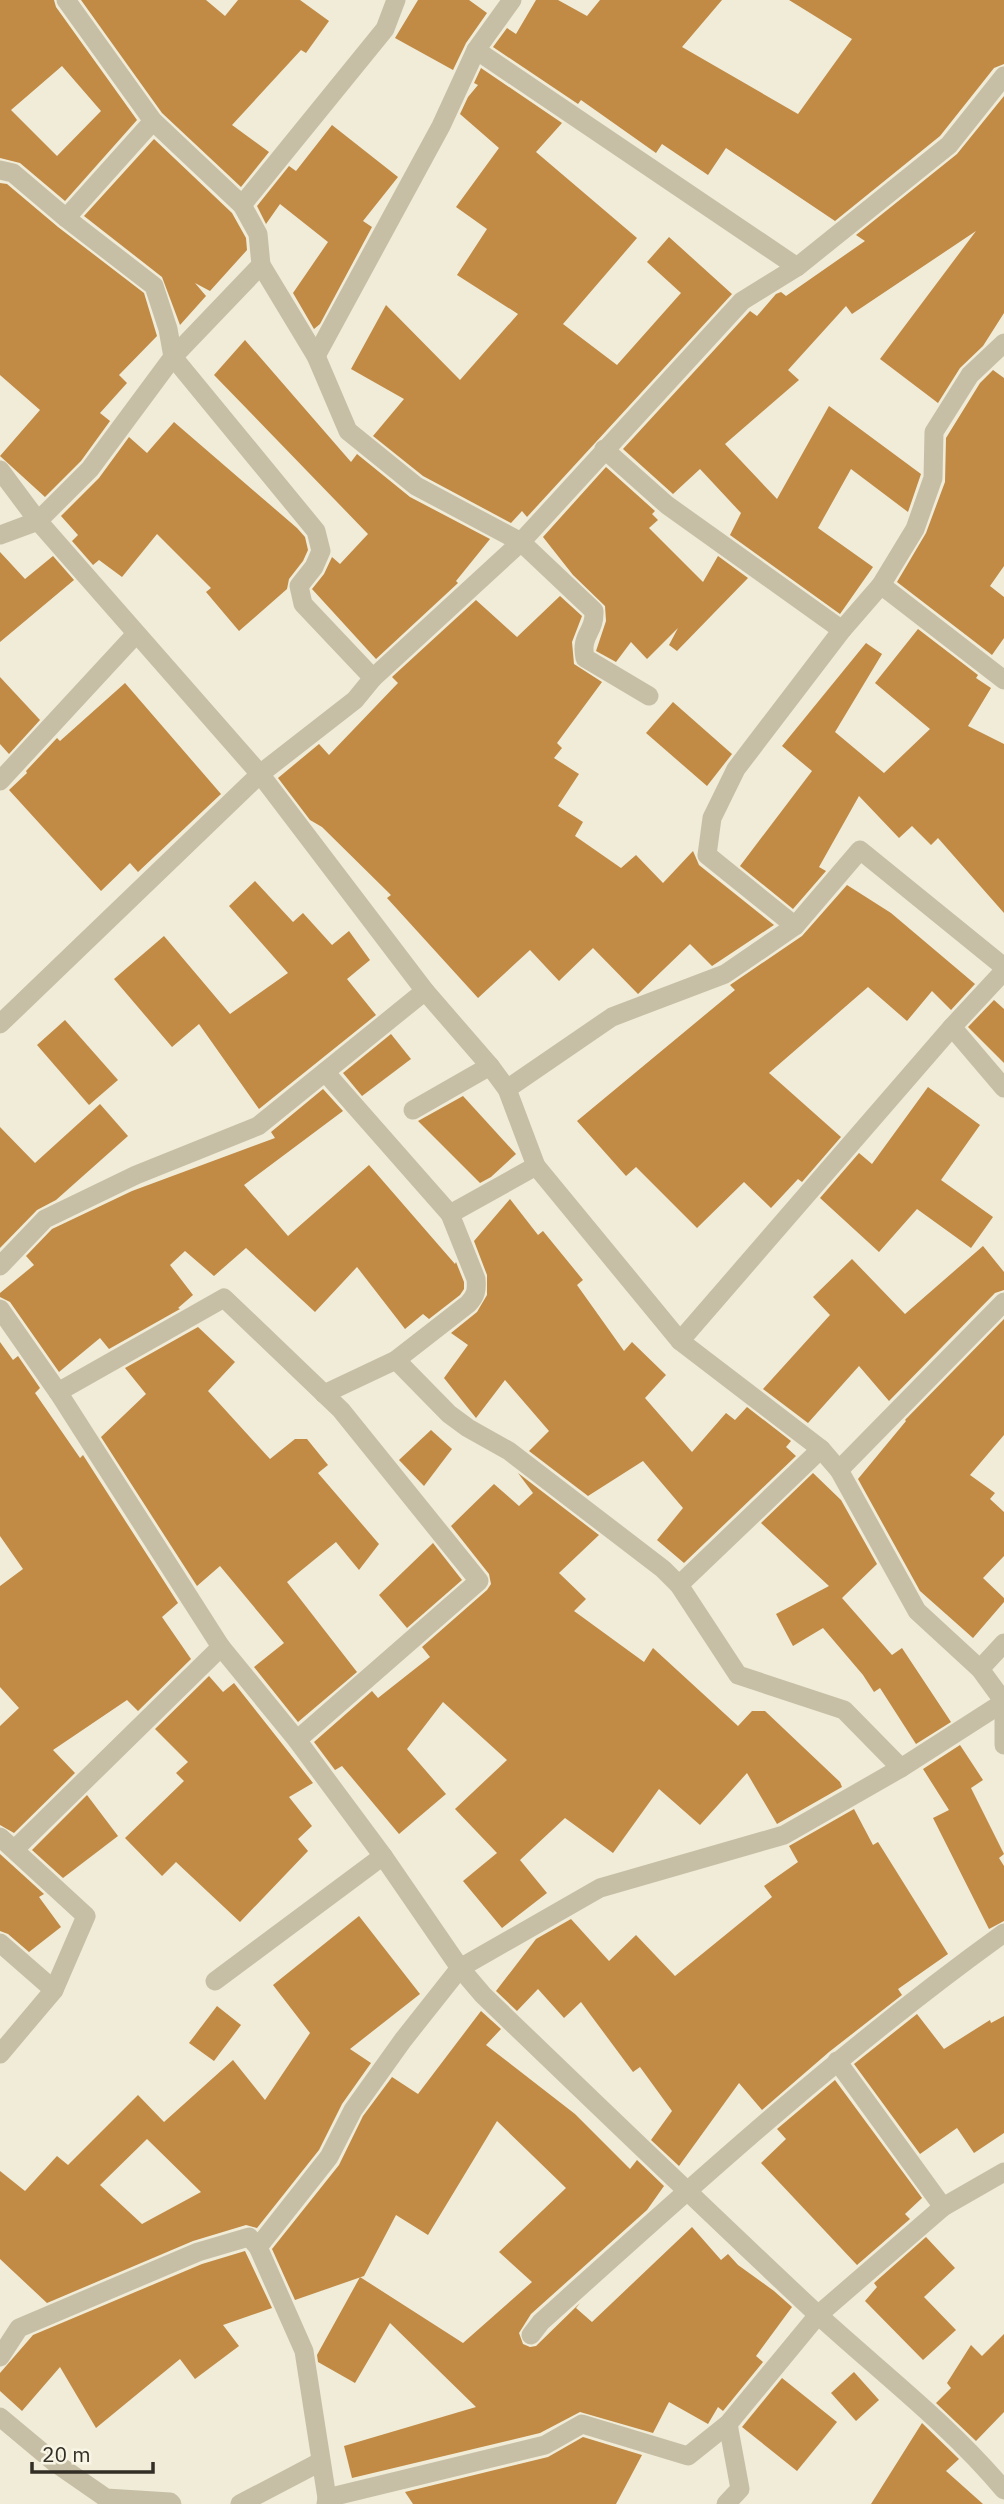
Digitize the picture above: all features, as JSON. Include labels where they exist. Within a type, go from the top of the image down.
[{"type":"street","points":[[66,0],[153,121],[242,205],[258,234],[261,265],[316,356],[348,431],[416,486],[521,542],[594,611],[594,620],[582,644],[585,658],[649,696]]},
{"type":"street","points":[[242,205],[386,29],[396,0]]},
{"type":"street","points":[[316,356],[441,126],[476,50],[512,0]]},
{"type":"street","points":[[476,50],[797,267]]},
{"type":"street","points":[[0,1024],[260,774],[355,700],[373,678],[521,542],[742,301],[797,267],[948,145],[1004,76]]},
{"type":"street","points":[[66,218],[153,121]]},
{"type":"street","points":[[0,170],[13,173],[154,286],[168,330],[173,357],[316,531],[321,551],[314,567],[299,586],[303,604],[373,678]]},
{"type":"street","points":[[0,534],[38,521],[90,469],[173,357],[261,265]]},
{"type":"street","points":[[795,926],[707,855],[712,818],[736,769],[842,630],[881,585],[915,529],[933,478],[934,432],[970,375],[1004,344]]},
{"type":"street","points":[[604,449],[667,505],[842,630]]},
{"type":"street","points":[[0,470],[38,521],[260,774],[425,991],[490,1066],[507,1089],[536,1166],[680,1342],[821,1449],[839,1470],[917,1611],[980,1669],[1004,1702],[1004,1745]]},
{"type":"street","points":[[881,585],[1004,680]]},
{"type":"street","points":[[0,780],[135,634]]},
{"type":"street","points":[[507,1089],[612,1017],[725,974],[795,926],[860,850],[1004,969],[680,1342]]},
{"type":"street","points":[[0,1266],[44,1219],[136,1175],[258,1126],[425,991]]},
{"type":"street","points":[[952,1027],[1004,1088]]},
{"type":"street","points":[[413,1110],[490,1066]]},
{"type":"street","points":[[324,1394],[396,1360],[475,1298],[477,1288],[476,1279],[450,1214],[325,1072]]},
{"type":"street","points":[[450,1214],[536,1166]]},
{"type":"street","points":[[58,1392],[224,1298],[341,1410],[479,1581],[297,1740]]},
{"type":"street","points":[[839,1470],[1004,1302]]},
{"type":"street","points":[[0,1309],[58,1392],[221,1647],[297,1740],[383,1856],[460,1968],[483,1994],[818,2315],[978,2458],[1004,2490]]},
{"type":"street","points":[[396,1360],[449,1414],[468,1429],[509,1451],[663,1569],[679,1585],[738,1675],[844,1710],[901,1768]]},
{"type":"street","points":[[679,1585],[821,1449]]},
{"type":"street","points":[[980,1669],[1004,1643]]},
{"type":"street","points":[[0,2054],[54,1990],[86,1916],[8,1843],[221,1647]]},
{"type":"street","points":[[258,2247],[330,2157],[353,2110],[403,2040],[460,1968],[600,1888],[784,1835],[901,1768],[1004,1702]]},
{"type":"street","points":[[215,1980],[383,1856]]},
{"type":"street","points":[[531,2335],[541,2322],[687,2191],[837,2061],[943,1977],[1004,1933]]},
{"type":"street","points":[[0,1943],[54,1990]]},
{"type":"street","points":[[837,2061],[943,2207]]},
{"type":"street","points":[[0,2357],[19,2328],[198,2252],[249,2237],[258,2247],[304,2351],[326,2501],[545,2445],[582,2424],[688,2456],[729,2424],[818,2315],[943,2207],[1004,2172]]},
{"type":"street","points":[[0,2417],[54,2462],[106,2498],[172,2504]]},
{"type":"street","points":[[726,2504],[740,2489],[729,2424]]},
{"type":"street","points":[[240,2504],[320,2462]]},
{"type":"building","points":[[0,0],[54,0],[56,7],[137,120],[65,201],[20,163],[0,158]],"holes":[[[62,66],[101,111],[57,156],[11,110]]]},
{"type":"building","points":[[81,0],[206,0],[225,16],[238,0],[300,0],[329,21],[306,53],[301,50],[232,125],[269,152],[241,187],[162,113]]},
{"type":"building","points":[[418,0],[469,0],[487,13],[466,43],[453,70],[395,38]]},
{"type":"building","points":[[536,0],[558,0],[587,16],[600,0],[722,0],[682,47],[798,114],[852,39],[789,0],[1004,0],[1004,64],[994,68],[940,136],[835,221],[726,148],[708,175],[662,144],[656,153],[581,100],[578,104],[493,47],[507,28],[516,34]]},
{"type":"building","points":[[481,68],[562,123],[536,152],[637,238],[563,324],[617,365],[681,293],[647,262],[669,237],[732,294],[527,517],[522,511],[511,523],[423,476],[373,436],[404,399],[351,369],[386,305],[460,380],[518,314],[457,275],[487,229],[456,207],[499,148],[460,114],[468,97],[478,85],[474,83]]},
{"type":"building","points":[[1004,96],[1004,313],[983,346],[960,368],[938,403],[880,359],[976,231],[852,314],[846,306],[788,370],[799,380],[725,444],[777,499],[829,406],[921,474],[908,512],[851,469],[818,528],[873,567],[840,614],[730,535],[741,513],[700,469],[673,494],[623,449],[750,311],[757,316],[776,294],[781,292],[786,296],[865,241],[856,235],[957,154]]},
{"type":"building","points":[[332,125],[398,177],[363,221],[372,227],[320,324],[314,329],[293,293],[328,242],[280,204],[266,224],[257,206],[289,166],[296,171]]},
{"type":"building","points":[[154,139],[232,213],[246,238],[247,250],[210,291],[195,283],[206,296],[180,325],[162,277],[84,216]]},
{"type":"building","points":[[0,183],[7,184],[144,293],[157,336],[119,375],[127,383],[100,413],[110,421],[81,461],[45,497],[0,456],[40,410],[0,375]]},
{"type":"building","points":[[245,340],[351,462],[357,454],[410,497],[490,539],[456,581],[458,583],[376,659],[312,589],[324,574],[332,557],[340,564],[368,534],[214,375]]},
{"type":"building","points":[[993,370],[1004,378],[1004,566],[990,586],[1004,597],[1004,638],[992,655],[897,582],[926,533],[945,482],[946,438],[980,383]]},
{"type":"building","points":[[174,422],[305,537],[308,550],[289,579],[287,589],[239,631],[206,592],[211,588],[157,534],[122,577],[99,560],[93,565],[72,541],[78,535],[61,516],[99,478],[129,437],[147,453]]},
{"type":"building","points":[[606,467],[655,511],[652,514],[658,520],[649,528],[703,582],[718,556],[748,578],[677,651],[669,645],[678,628],[647,659],[631,642],[616,662],[596,651],[606,621],[605,606],[573,575],[543,537]]},
{"type":"building","points":[[0,552],[25,579],[53,556],[74,580],[0,642]]},
{"type":"building","points":[[560,596],[582,616],[572,642],[574,664],[602,682],[557,743],[562,748],[554,758],[579,774],[558,806],[583,822],[575,836],[621,868],[636,855],[663,883],[693,851],[699,865],[774,925],[712,966],[690,944],[638,994],[593,948],[559,981],[530,950],[478,998],[387,898],[391,895],[322,827],[310,820],[278,778],[319,744],[329,755],[398,683],[392,677],[476,600],[517,637]]},
{"type":"building","points":[[918,629],[991,688],[968,726],[1004,744],[1004,913],[938,838],[931,845],[912,826],[899,838],[859,796],[819,867],[826,871],[793,909],[740,866],[812,771],[782,746],[866,643],[882,654],[835,732],[884,773],[930,729],[875,683]]},
{"type":"building","points":[[0,677],[40,720],[9,754],[0,744]]},
{"type":"building","points":[[125,683],[221,794],[138,872],[130,863],[101,891],[9,790],[57,738],[60,741]]},
{"type":"building","points":[[673,702],[732,754],[707,786],[646,733]]},
{"type":"building","points":[[255,881],[293,922],[303,913],[332,945],[349,931],[370,960],[347,979],[376,1015],[259,1109],[199,1024],[172,1047],[114,979],[164,936],[230,1014],[288,973],[229,906]]},
{"type":"building","points":[[847,885],[891,913],[975,984],[951,1010],[932,991],[907,1021],[868,987],[769,1073],[841,1137],[802,1182],[798,1179],[771,1208],[744,1182],[697,1228],[636,1167],[626,1176],[577,1121],[735,990],[730,985],[802,936]]},
{"type":"building","points":[[994,1000],[1004,1009],[1004,1063],[968,1027]]},
{"type":"building","points":[[65,1020],[118,1080],[89,1105],[37,1045]]},
{"type":"building","points":[[391,1034],[411,1059],[362,1096],[343,1073]]},
{"type":"building","points":[[928,1087],[980,1125],[941,1180],[993,1217],[971,1248],[917,1209],[879,1252],[820,1198],[859,1153],[872,1164]]},
{"type":"building","points":[[323,1089],[343,1111],[244,1185],[288,1236],[369,1165],[455,1264],[456,1262],[464,1282],[460,1295],[429,1319],[423,1314],[405,1329],[357,1267],[315,1312],[246,1248],[214,1276],[185,1251],[170,1265],[193,1295],[178,1308],[180,1309],[109,1349],[100,1338],[59,1372],[10,1302],[0,1297],[0,1293],[34,1265],[26,1256],[52,1229],[132,1191],[275,1138],[271,1132]]},
{"type":"building","points":[[463,1096],[516,1154],[491,1177],[480,1183],[418,1121]]},
{"type":"building","points":[[100,1104],[128,1136],[56,1200],[37,1210],[0,1248],[0,1127],[35,1163]]},
{"type":"building","points":[[510,1199],[538,1235],[543,1231],[583,1280],[577,1285],[624,1351],[632,1342],[666,1375],[645,1398],[692,1452],[726,1413],[735,1420],[747,1407],[791,1441],[786,1447],[796,1456],[684,1563],[657,1540],[683,1508],[643,1461],[588,1496],[529,1451],[549,1431],[505,1380],[476,1418],[444,1378],[468,1345],[451,1333],[477,1312],[487,1295],[487,1275],[474,1241]]},
{"type":"building","points":[[983,1246],[1004,1272],[1004,1290],[995,1293],[889,1401],[859,1366],[808,1423],[763,1389],[830,1315],[813,1297],[852,1259],[905,1314]]},
{"type":"building","points":[[1004,1319],[1004,1435],[970,1475],[995,1493],[990,1499],[1004,1512],[1004,1556],[983,1578],[1004,1598],[1004,1602],[973,1638],[920,1591],[858,1479],[905,1420]]},
{"type":"building","points":[[198,1327],[235,1362],[208,1391],[270,1459],[295,1439],[307,1439],[328,1465],[318,1473],[379,1544],[359,1570],[336,1542],[287,1582],[357,1672],[298,1722],[254,1667],[284,1643],[220,1566],[197,1586],[101,1437],[146,1394],[125,1368]]},
{"type":"building","points":[[0,1342],[13,1360],[18,1356],[40,1388],[35,1393],[80,1458],[83,1455],[178,1603],[162,1617],[191,1659],[138,1711],[127,1700],[53,1750],[75,1773],[14,1833],[0,1825],[0,1726],[19,1708],[0,1687],[0,1586],[23,1569],[0,1536]]},
{"type":"building","points":[[431,1430],[452,1449],[424,1486],[399,1460]]},
{"type":"building","points":[[518,1473],[599,1535],[559,1573],[586,1599],[574,1611],[644,1662],[653,1648],[738,1726],[752,1711],[765,1711],[840,1782],[842,1787],[777,1824],[747,1773],[700,1825],[659,1789],[613,1853],[565,1818],[520,1860],[547,1893],[502,1928],[463,1881],[497,1853],[455,1809],[507,1760],[443,1702],[407,1749],[446,1794],[399,1834],[342,1766],[335,1770],[314,1742],[372,1691],[378,1698],[430,1657],[422,1647],[487,1590],[491,1584],[489,1574],[451,1526],[494,1484],[519,1506],[533,1493]]},
{"type":"building","points":[[813,1473],[841,1500],[877,1564],[842,1598],[892,1655],[902,1648],[951,1722],[916,1744],[880,1688],[874,1692],[823,1628],[793,1646],[776,1614],[829,1586],[761,1523]]},
{"type":"building","points":[[433,1543],[462,1580],[407,1628],[379,1595]]},
{"type":"building","points":[[209,1676],[223,1692],[234,1683],[313,1783],[289,1797],[312,1826],[298,1839],[308,1851],[240,1922],[176,1862],[162,1876],[125,1838],[184,1781],[176,1773],[188,1762],[155,1729]]},
{"type":"building","points":[[960,1745],[983,1780],[971,1788],[1004,1854],[999,1858],[1004,1866],[1004,1921],[989,1929],[933,1818],[949,1810],[923,1769]]},
{"type":"building","points":[[87,1795],[118,1836],[63,1878],[32,1850]]},
{"type":"building","points":[[854,1809],[873,1845],[878,1842],[948,1954],[898,1989],[902,1995],[829,2052],[762,2110],[739,2083],[679,2166],[651,2140],[672,2111],[640,2067],[633,2072],[581,2002],[564,2018],[538,1989],[517,2011],[496,1991],[536,1939],[571,1919],[609,1961],[636,1935],[675,1976],[772,1897],[764,1886],[798,1862],[789,1846]]},
{"type":"building","points":[[0,1854],[44,1894],[39,1897],[61,1927],[29,1952],[8,1934],[0,1931]]},
{"type":"building","points":[[359,1916],[420,1994],[350,2049],[371,2063],[342,2104],[319,2150],[257,2228],[246,2225],[193,2241],[47,2303],[0,2259],[0,2171],[25,2191],[57,2156],[68,2165],[138,2095],[164,2122],[233,2060],[265,2100],[310,2033],[273,1985]],"holes":[[[147,2139],[201,2192],[142,2224],[100,2185]]]},
{"type":"building","points":[[217,2006],[241,2025],[214,2061],[189,2043]]},
{"type":"building","points":[[481,2011],[501,2029],[486,2045],[575,2114],[630,2169],[637,2160],[664,2186],[647,2210],[531,2314],[519,2333],[523,2344],[536,2346],[580,2303],[576,2308],[592,2322],[692,2227],[721,2260],[728,2254],[792,2307],[756,2356],[763,2362],[723,2411],[718,2407],[708,2424],[669,2402],[653,2433],[580,2412],[540,2433],[352,2478],[344,2446],[476,2407],[390,2323],[355,2383],[318,2362],[317,2355],[360,2277],[295,2300],[272,2249],[339,2165],[363,2116],[392,2077],[418,2094]],"holes":[[[497,2121],[566,2188],[499,2252],[532,2282],[463,2343],[360,2277],[364,2276],[396,2215],[428,2235]]]},
{"type":"building","points":[[917,2014],[944,2049],[990,2020],[991,2023],[1004,2016],[1004,2133],[974,2153],[957,2128],[920,2154],[854,2064]]},
{"type":"building","points":[[835,2080],[922,2198],[905,2214],[910,2219],[857,2265],[761,2163],[786,2139],[777,2129]]},
{"type":"building","points":[[926,2237],[955,2268],[924,2297],[956,2330],[923,2360],[865,2301],[877,2287],[874,2283]]},
{"type":"building","points":[[245,2251],[272,2308],[223,2325],[239,2346],[195,2379],[180,2359],[96,2428],[60,2367],[22,2411],[0,2391],[0,2373],[33,2335],[202,2264]]},
{"type":"building","points":[[1004,2334],[1004,2412],[976,2441],[936,2403],[951,2388],[947,2383],[971,2345],[982,2356]]},
{"type":"building","points":[[854,2372],[879,2400],[856,2421],[831,2393]]},
{"type":"building","points":[[782,2378],[837,2422],[797,2471],[742,2427]]},
{"type":"building","points":[[922,2423],[959,2459],[946,2471],[983,2504],[871,2504]]},
{"type":"building","points":[[583,2437],[642,2455],[616,2504],[413,2504],[405,2492],[548,2457]]}]
